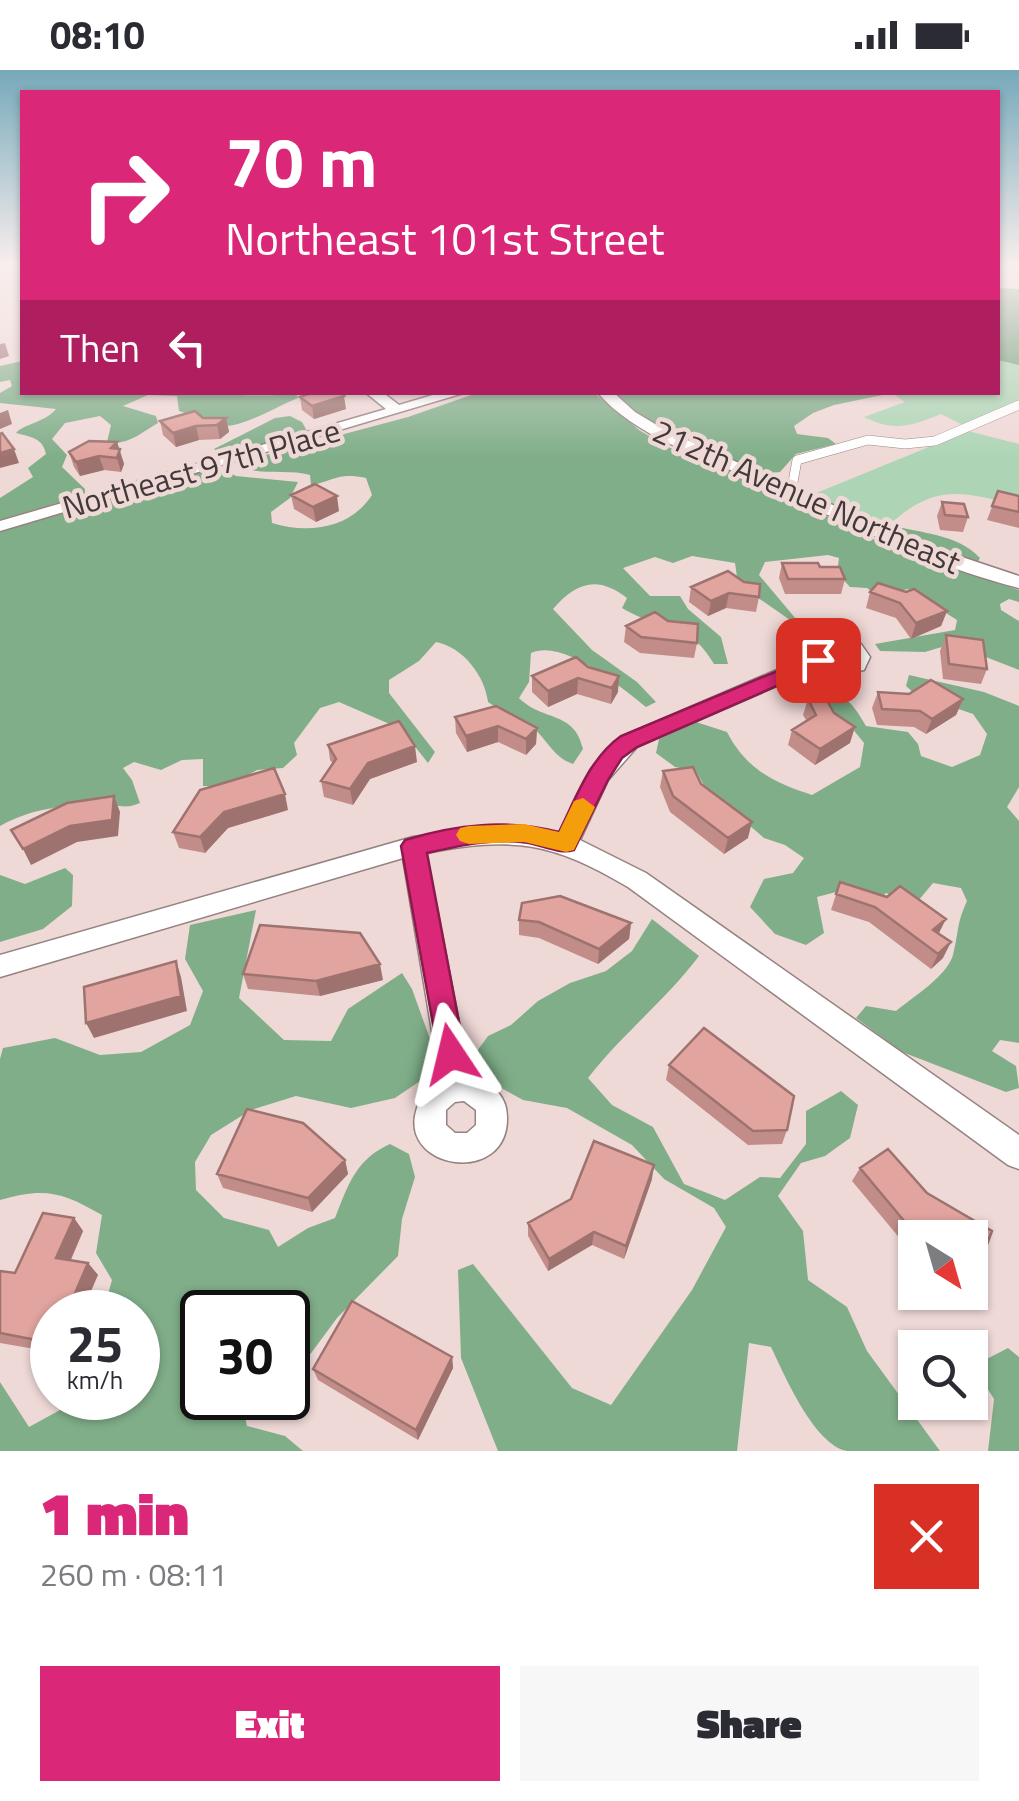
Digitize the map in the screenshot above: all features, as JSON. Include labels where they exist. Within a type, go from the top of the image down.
[{"type":"street","points":[[376,395],[398,411]]},
{"type":"street","name":"Northeast 97th Place","points":[[0,526],[450,395]]},
{"type":"street","name":"212th Avenue Northeast","points":[[608,395],[652,431],[922,553],[1019,582]]},
{"type":"street","points":[[566,843],[597,777],[614,753],[629,742],[818,660]]},
{"type":"street","points":[[2,970],[70,946],[414,846],[482,832],[524,833],[566,843],[637,880],[1019,1154]]},
{"type":"street","points":[[414,846],[457,1088]]},
{"type":"lane","points":[[791,493],[795,465],[808,454],[868,440],[905,444],[935,441],[1019,405]]},
{"type":"shaded area","points":[[1000,329],[1019,329],[1019,365],[1000,360]]},
{"type":"shaded area","points":[[1000,359],[1019,364],[1019,402],[965,426],[941,414],[902,426],[884,425],[864,417],[905,402],[895,395],[1000,395]]},
{"type":"shaded area","points":[[20,361],[20,395],[148,395],[123,406],[156,416],[158,423],[134,438],[107,442],[111,425],[100,416],[65,423],[52,439],[67,455],[62,467],[85,489],[85,495],[0,520],[0,498],[33,477],[28,468],[46,454],[39,441],[16,433],[56,409],[0,403],[0,393],[12,386],[10,380],[0,382],[0,366]]},
{"type":"shaded area","points":[[148,395],[298,398],[225,426],[211,425],[179,411],[177,396]]},
{"type":"shaded area","points":[[471,395],[596,395],[639,430],[668,447],[731,470],[892,548],[1019,590],[1019,602],[1009,599],[1000,604],[1001,610],[1019,621],[1019,670],[952,644],[925,652],[880,651],[875,644],[955,630],[957,620],[908,589],[878,596],[867,588],[850,587],[837,573],[839,558],[828,555],[765,562],[759,575],[796,619],[790,620],[738,584],[735,563],[692,556],[673,563],[655,557],[623,568],[650,596],[680,596],[688,609],[721,637],[728,664],[714,664],[704,649],[684,633],[622,608],[627,598],[606,586],[588,585],[570,593],[553,609],[592,650],[637,682],[656,702],[646,707],[575,658],[544,650],[531,653],[529,682],[519,698],[573,728],[583,749],[573,764],[559,756],[532,727],[488,702],[471,664],[455,650],[436,642],[419,661],[389,680],[389,693],[435,752],[428,763],[401,729],[339,702],[320,708],[294,743],[297,755],[283,768],[257,770],[228,786],[203,786],[203,759],[182,760],[161,770],[134,762],[123,768],[140,803],[49,809],[0,826],[0,531],[219,467],[236,476],[298,482],[290,498],[271,512],[272,523],[300,528],[327,526],[352,515],[372,495],[366,478],[342,477],[311,485],[310,475],[262,472],[235,463],[408,417]]},
{"type":"shaded area","points":[[614,395],[882,395],[834,405],[794,426],[797,434],[828,438],[836,444],[796,454],[780,472],[764,474],[658,430]]},
{"type":"shaded area","points":[[290,416],[302,422],[307,431],[222,456],[214,449],[275,418]]},
{"type":"shaded area","points":[[968,431],[1019,444],[1019,506],[978,496],[945,494],[916,505],[883,531],[809,496]]},
{"type":"shaded area","points":[[890,525],[950,539],[980,558],[975,566],[883,531]]},
{"type":"shaded area","points":[[909,675],[984,692],[1019,706],[1019,787],[1007,807],[1019,821],[1019,1043],[1000,1040],[992,1051],[1016,1066],[1019,1088],[1006,1092],[902,1052],[856,1018],[866,1006],[896,1011],[944,971],[953,955],[967,901],[961,888],[933,883],[918,901],[905,901],[886,893],[874,903],[836,892],[817,897],[824,933],[806,945],[775,934],[750,907],[764,879],[793,873],[804,858],[785,845],[764,838],[734,812],[712,800],[696,771],[675,767],[656,753],[659,739],[696,722],[727,732],[743,756],[762,773],[812,795],[860,767],[864,743],[847,722],[813,704],[808,694],[820,693],[844,698],[866,726],[908,732],[918,744],[921,756],[952,767],[980,755],[987,734],[973,714],[915,694],[906,686]]},
{"type":"shaded area","points":[[65,868],[73,875],[72,906],[43,929],[0,942],[0,875],[25,884]]},
{"type":"shaded area","points":[[256,910],[239,998],[284,1040],[331,1041],[348,1009],[402,973],[412,989],[434,1050],[423,1079],[395,1098],[351,1108],[296,1096],[251,1110],[211,1135],[195,1162],[196,1190],[224,1218],[269,1230],[278,1247],[308,1228],[335,1218],[361,1165],[390,1144],[409,1154],[415,1177],[402,1219],[398,1256],[337,1318],[310,1355],[310,1290],[180,1290],[180,1420],[246,1420],[247,1426],[285,1436],[303,1451],[0,1451],[0,1382],[29,1427],[42,1420],[160,1420],[160,1290],[109,1290],[112,1280],[96,1253],[102,1215],[53,1194],[0,1200],[0,1059],[3,1048],[55,1038],[100,1055],[141,1052],[190,1025],[203,991],[185,959],[190,925]]},
{"type":"shaded area","points":[[652,919],[699,956],[588,1078],[612,1105],[653,1127],[684,1184],[725,1200],[760,1177],[780,1178],[806,1144],[806,1111],[841,1091],[858,1105],[850,1138],[825,1156],[801,1163],[778,1196],[803,1231],[808,1280],[847,1307],[867,1351],[898,1393],[898,1420],[917,1420],[940,1451],[847,1451],[835,1446],[812,1423],[771,1347],[749,1343],[737,1451],[498,1451],[461,1358],[458,1270],[473,1264],[572,1388],[611,1405],[692,1290],[726,1227],[714,1208],[664,1179],[632,1145],[567,1108],[523,1100],[494,1084],[472,1058],[488,1036],[511,1025],[538,1001],[570,983],[606,971],[632,951]]},
{"type":"shaded area","points":[[1008,1348],[1019,1357],[1019,1451],[988,1451],[994,1399],[988,1390],[988,1358]]},
{"type":"building","points":[[306,395],[344,396],[312,406],[300,397]]},
{"type":"building","points":[[195,411],[203,418],[226,418],[217,425],[173,433],[160,421]]},
{"type":"building","points":[[0,434],[14,449],[0,453]]},
{"type":"building","points":[[89,441],[117,442],[111,448],[120,449],[117,458],[99,456],[76,462],[69,452]]},
{"type":"building","points":[[315,484],[337,496],[313,507],[291,495]]},
{"type":"building","points":[[998,491],[1019,496],[1019,512],[992,506]]},
{"type":"building","points":[[942,502],[964,504],[968,517],[945,515]]},
{"type":"building","points":[[782,563],[840,567],[845,579],[788,579]]},
{"type":"building","points":[[728,571],[744,582],[760,584],[759,597],[729,593],[711,601],[691,587]]},
{"type":"building","points":[[878,583],[906,592],[914,589],[947,611],[916,623],[900,603],[870,592]]},
{"type":"building","points":[[655,612],[668,621],[698,624],[697,643],[641,637],[626,626]]},
{"type":"building","points":[[946,635],[983,640],[987,669],[949,664]]},
{"type":"building","points":[[576,657],[588,667],[619,676],[612,688],[578,678],[548,691],[532,676]]},
{"type":"building","points":[[931,680],[963,699],[932,719],[920,711],[882,709],[878,692],[909,694]]},
{"type":"building","points":[[825,697],[834,713],[855,727],[820,749],[792,730],[816,715],[808,699]]},
{"type":"building","points":[[496,706],[537,728],[526,739],[498,726],[466,736],[455,717]]},
{"type":"building","points":[[399,721],[415,746],[368,763],[350,789],[321,781],[336,759],[328,745]]},
{"type":"building","points":[[693,767],[701,784],[752,822],[728,838],[673,796],[663,771]]},
{"type":"building","points":[[274,768],[285,794],[224,812],[200,837],[173,832],[200,790]]},
{"type":"building","points":[[114,796],[112,820],[70,826],[23,849],[11,830],[67,803]]},
{"type":"building","points":[[840,882],[887,897],[900,886],[946,919],[933,930],[951,942],[938,954],[875,907],[836,894]]},
{"type":"building","points":[[560,896],[631,923],[599,949],[539,922],[519,920],[522,903]]},
{"type":"building","points":[[260,925],[360,933],[380,964],[316,981],[243,974]]},
{"type":"building","points":[[176,961],[181,996],[86,1023],[84,987]]},
{"type":"building","points":[[704,1028],[794,1096],[787,1130],[753,1131],[669,1065]]},
{"type":"building","points":[[247,1109],[303,1123],[345,1160],[308,1198],[217,1174]]},
{"type":"building","points":[[594,1141],[654,1165],[626,1246],[594,1232],[549,1259],[528,1223],[571,1199]]},
{"type":"building","points":[[888,1149],[927,1193],[973,1220],[903,1220],[860,1168]]},
{"type":"building","points":[[43,1213],[74,1218],[56,1258],[88,1263],[76,1290],[30,1290],[30,1339],[0,1333],[0,1271],[15,1273]]},
{"type":"building","points":[[352,1301],[452,1357],[416,1430],[313,1369]]},
{"type":"slow traffic","points":[[469,835],[524,833],[566,843],[583,807]]},
{"type":"route","points":[[451,1054],[414,846],[482,832],[524,833],[566,843],[597,777],[614,753],[629,742],[818,660]]}]
